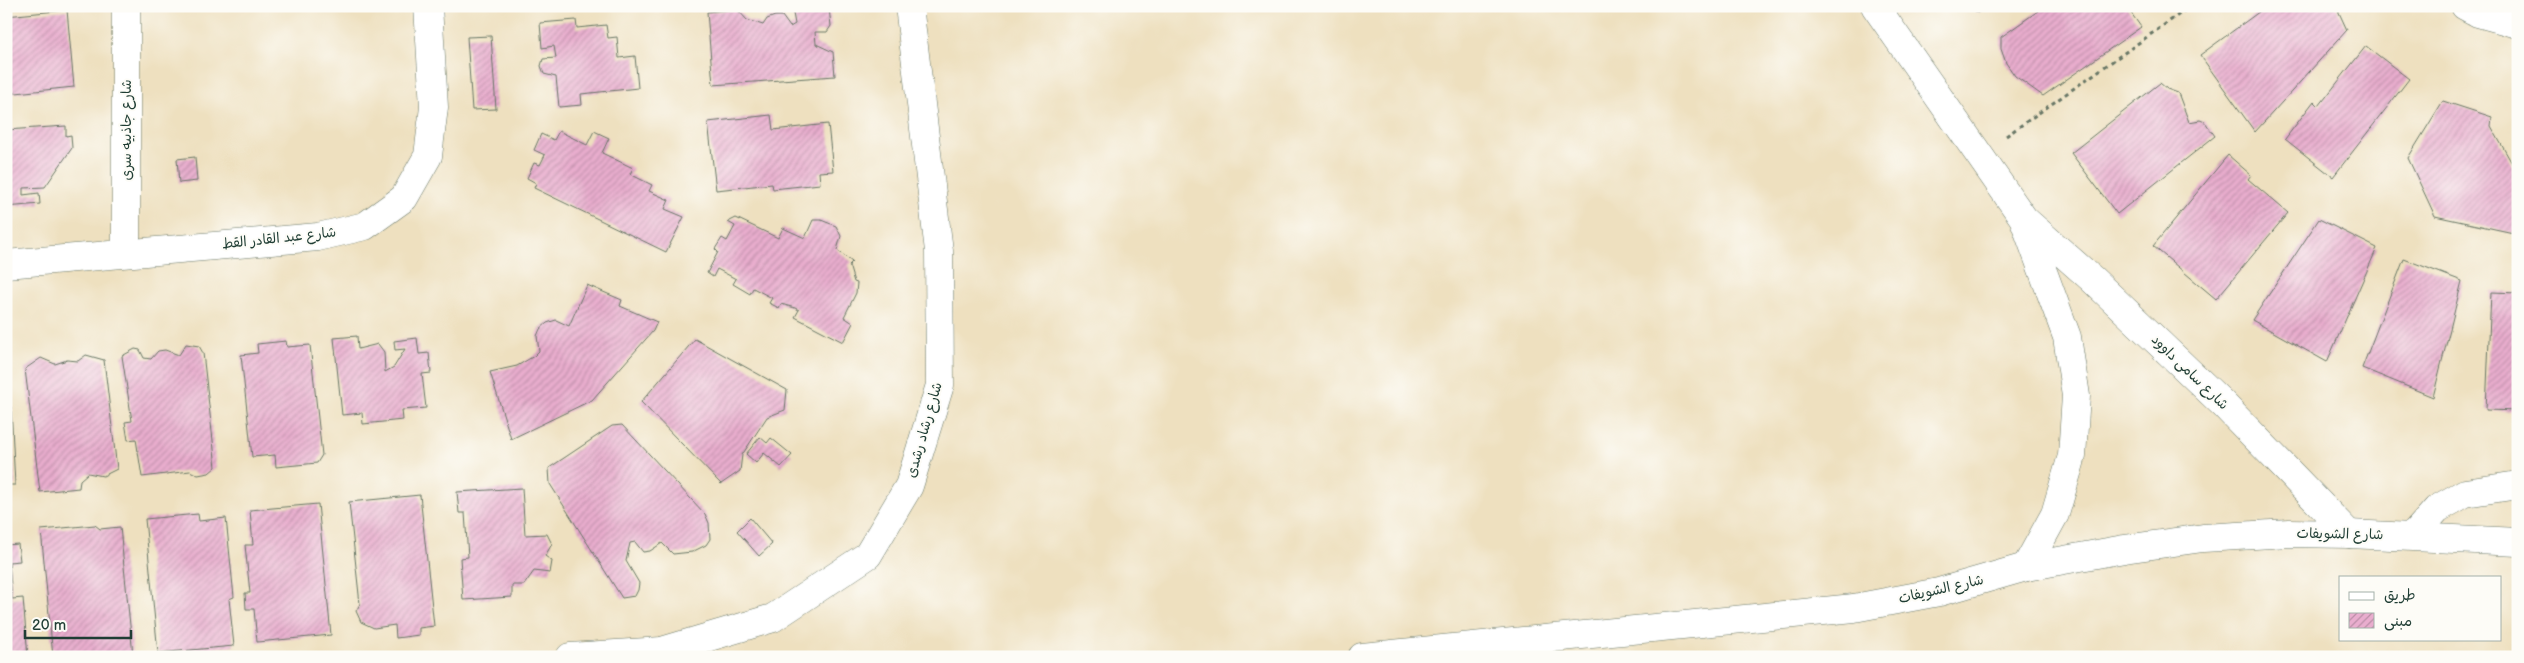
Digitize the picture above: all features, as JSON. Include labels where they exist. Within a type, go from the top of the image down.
[{"type":"street","name":"شارع جاذبيه سرى","points":[[126,6],[126,253]]},
{"type":"street","name":"شارع عبد القادر القط","points":[[6,264],[318,237],[365,226],[404,198],[428,156],[434,107],[428,6]]},
{"type":"street","name":"شارع رشاد رشدى","points":[[570,657],[662,654],[773,618],[868,556],[909,486],[940,385],[939,251],[909,6]]},
{"type":"street","name":"شارع سامى داوود","points":[[1875,6],[2024,219],[2092,279],[2210,391],[2349,534]]},
{"type":"street","points":[[2465,6],[2478,13],[2518,24]]},
{"type":"street","name":"شارع سامى داوود","points":[[2024,219],[2067,336],[2076,396],[2072,456],[2055,514],[2026,567]]},
{"type":"street","points":[[2413,536],[2437,509],[2465,493],[2518,485]]},
{"type":"street","name":"شارع الشويفات","points":[[1362,657],[1854,608],[1939,592],[2026,567],[2124,549],[2203,538],[2290,534],[2349,534],[2518,542]]},
{"type":"path","points":[[1979,155],[2191,6]]},
{"type":"building","points":[[826,6],[829,8],[831,26],[827,32],[815,32],[816,44],[833,52],[835,76],[713,85],[707,12],[737,9],[747,20],[763,25],[767,19],[782,16],[790,27],[795,24],[792,8]]},
{"type":"building","points":[[1972,6],[1987,6],[1977,13]]},
{"type":"building","points":[[2045,6],[2126,6],[2141,27],[2043,96],[2015,76],[2006,63],[2001,49],[2001,37]]},
{"type":"building","points":[[2267,6],[2336,6],[2347,30],[2255,132],[2200,55]]},
{"type":"building","points":[[67,10],[74,87],[6,94],[6,16]]},
{"type":"building","points":[[576,20],[577,28],[606,25],[608,38],[617,37],[619,58],[635,56],[638,88],[581,94],[582,105],[559,107],[556,77],[544,74],[541,66],[543,59],[556,58],[554,46],[542,48],[540,23]]},
{"type":"building","points":[[491,36],[496,109],[472,110],[467,37]]},
{"type":"building","points":[[2366,46],[2409,79],[2333,177],[2285,139],[2314,101],[2319,106]]},
{"type":"building","points":[[2160,83],[2167,89],[2178,93],[2189,122],[2200,120],[2205,122],[2215,136],[2117,214],[2071,153]]},
{"type":"building","points":[[2443,101],[2492,117],[2491,126],[2518,174],[2518,234],[2435,216],[2408,158]]},
{"type":"building","points":[[771,115],[773,130],[828,124],[833,171],[819,172],[820,184],[773,189],[772,184],[716,190],[708,122]]},
{"type":"building","points":[[66,126],[66,136],[71,135],[72,148],[45,187],[23,188],[23,195],[39,193],[40,204],[6,207],[6,130]]},
{"type":"building","points":[[559,131],[587,145],[594,131],[609,138],[602,153],[633,168],[630,174],[652,185],[649,191],[669,200],[665,209],[684,217],[666,252],[534,188],[536,183],[527,178],[534,163],[540,165],[545,155],[534,150],[541,134],[554,140]]},
{"type":"building","points":[[2228,155],[2251,175],[2248,179],[2288,213],[2216,299],[2153,246]]},
{"type":"building","points":[[195,157],[197,181],[179,183],[177,159]]},
{"type":"building","points":[[736,218],[778,238],[783,228],[805,238],[813,220],[821,220],[836,226],[841,236],[837,250],[852,262],[849,265],[854,282],[857,283],[856,293],[844,317],[853,323],[843,342],[795,317],[799,310],[781,304],[779,308],[769,303],[772,298],[753,288],[750,294],[733,284],[736,279],[717,269],[713,277],[707,273],[718,252],[715,249],[722,238],[727,241],[735,226],[728,222]]},
{"type":"building","points":[[2319,219],[2377,248],[2327,362],[2252,320]]},
{"type":"building","points":[[2404,259],[2462,281],[2433,397],[2362,368]]},
{"type":"building","points":[[587,285],[622,300],[620,306],[657,322],[653,331],[592,400],[511,439],[490,372],[517,366],[534,356],[539,351],[537,336],[540,329],[547,323],[556,320],[569,326]]},
{"type":"building","points":[[2491,292],[2518,293],[2518,411],[2486,410]]},
{"type":"building","points":[[357,336],[358,349],[378,344],[384,352],[385,372],[394,367],[405,349],[395,350],[394,341],[417,338],[419,354],[429,353],[431,373],[422,374],[426,408],[402,410],[403,420],[363,424],[362,413],[342,415],[334,338]]},
{"type":"building","points":[[695,339],[787,390],[785,410],[767,417],[742,455],[740,471],[721,484],[641,402]]},
{"type":"building","points":[[286,341],[287,347],[310,345],[322,455],[317,463],[276,467],[275,455],[252,457],[241,355],[258,353],[257,344]]},
{"type":"building","points":[[186,344],[199,346],[203,353],[216,467],[209,473],[198,475],[190,471],[142,477],[136,439],[128,440],[125,422],[132,421],[122,356],[135,349],[140,350],[144,358],[151,359],[158,351],[165,350],[179,355]]},
{"type":"building","points":[[86,355],[104,360],[117,469],[103,476],[88,473],[80,480],[79,488],[40,492],[25,369],[41,358],[55,364],[67,360],[78,361]]},
{"type":"building","points":[[11,407],[15,485],[6,485],[6,408]]},
{"type":"building","points":[[622,425],[705,514],[709,523],[710,539],[706,545],[692,552],[673,554],[662,543],[650,551],[643,552],[635,542],[630,543],[626,561],[639,583],[638,590],[635,596],[622,598],[550,484],[549,468],[612,426]]},
{"type":"building","points":[[760,437],[767,443],[771,438],[792,455],[781,467],[764,453],[756,463],[746,454]]},
{"type":"building","points":[[522,488],[525,535],[547,534],[552,544],[545,556],[552,561],[550,573],[534,571],[524,585],[512,585],[512,597],[463,600],[460,558],[468,557],[465,513],[459,513],[457,492]]},
{"type":"building","points":[[420,495],[434,626],[419,628],[419,635],[396,638],[395,625],[374,628],[361,622],[356,611],[360,604],[349,502]]},
{"type":"building","points":[[318,504],[331,635],[257,642],[254,609],[246,609],[245,593],[250,593],[245,545],[253,545],[250,510]]},
{"type":"building","points":[[198,514],[199,521],[226,518],[234,597],[229,599],[234,646],[158,653],[145,519]]},
{"type":"building","points":[[750,518],[772,544],[759,556],[737,531]]},
{"type":"building","points":[[95,525],[100,529],[120,527],[133,655],[53,657],[41,530]]},
{"type":"building","points":[[18,544],[20,561],[9,562],[12,599],[23,598],[28,657],[6,657],[6,545]]}]
